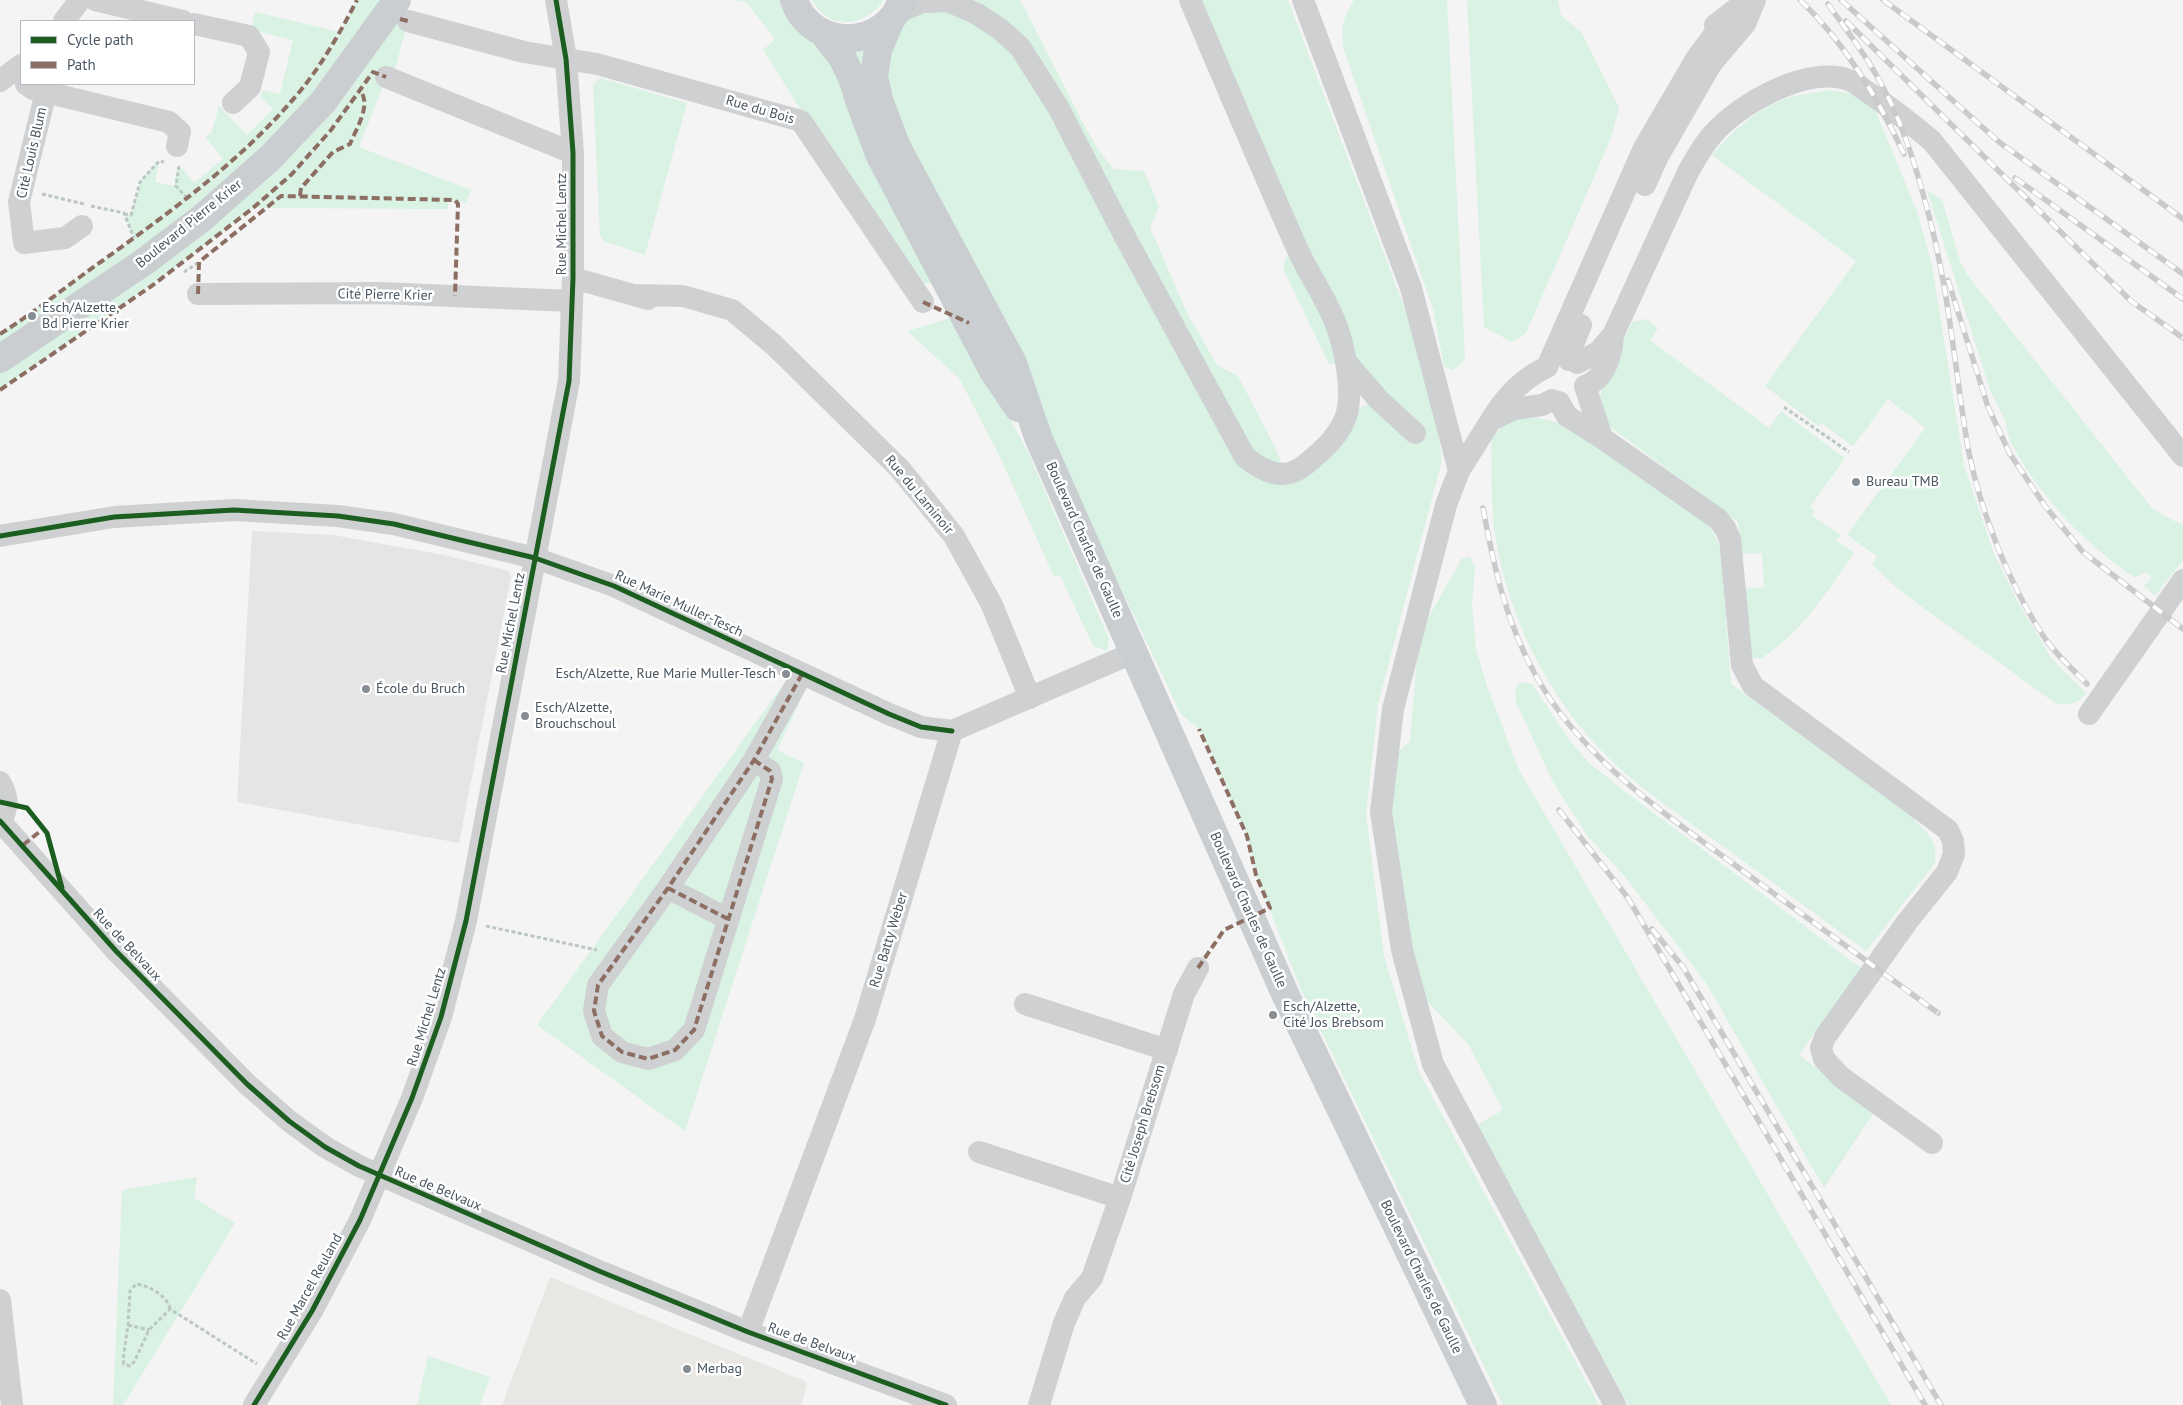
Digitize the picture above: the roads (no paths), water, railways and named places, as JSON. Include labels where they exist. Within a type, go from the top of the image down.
[{"type":"main road","name":"Boulevard Pierre Krier","points":[[352,60],[374,0]]},
{"type":"main road","points":[[794,0],[797,8],[808,23],[824,34],[842,39],[860,38],[877,31],[896,11]]},
{"type":"main road","name":"Boulevard Pierre Krier","points":[[0,359],[144,262],[202,218],[270,158],[323,102],[352,60],[402,11]]},
{"type":"main road","name":"Boulevard Charles de Gaulle","points":[[896,11],[878,50],[874,76],[879,100],[897,147],[1013,363],[1038,437],[1286,996],[1483,1405]]},
{"type":"main road","name":"Boulevard Charles de Gaulle","points":[[824,34],[842,57],[852,78],[880,156],[993,371],[1038,437]]},
{"type":"street","points":[[65,20],[80,0]]},
{"type":"street","points":[[95,0],[179,20]]},
{"type":"street","name":"Rue Michel Lentz","points":[[379,1175],[412,1098],[438,1026],[466,921],[569,381],[574,278],[573,153],[566,59],[556,0]]},
{"type":"street","points":[[896,11],[922,2],[948,1],[976,14],[1000,30],[1020,47],[1058,107],[1124,235],[1245,457],[1261,470],[1279,476],[1299,470],[1319,454],[1337,435],[1347,413],[1348,385],[1346,362],[1337,327],[1297,249],[1190,0]]},
{"type":"street","points":[[1303,0],[1411,288],[1459,471]]},
{"type":"street","points":[[1748,0],[1727,17],[1696,59],[1644,148],[1542,381],[1547,395],[1556,401],[1567,416],[1602,438],[1718,519],[1725,528],[1730,539],[1742,665],[1753,686],[1948,830],[1953,841],[1954,854],[1947,872],[1907,922],[1825,1038],[1821,1048],[1824,1059],[1841,1077],[1932,1143]]},
{"type":"street","points":[[1602,438],[1585,386],[1584,370],[1573,361],[1571,349],[1657,158],[1711,64],[1744,24],[1756,0]]},
{"type":"street","points":[[402,11],[524,52],[566,59]]},
{"type":"street","points":[[195,24],[249,36],[259,52],[250,87],[232,103]]},
{"type":"street","name":"Rue du Bois","points":[[566,59],[597,64],[801,121],[923,302]]},
{"type":"street","points":[[1585,386],[1594,384],[1600,377],[1612,347],[1614,335],[1688,172],[1714,132],[1746,106],[1796,81],[1828,77],[1850,80],[1892,108],[1932,141],[2183,456]]},
{"type":"street","points":[[386,78],[573,153]]},
{"type":"street","name":"Cité Louis Blum","points":[[22,85],[19,202],[24,243],[65,238],[82,226]]},
{"type":"street","name":"Cité Louis Blum","points":[[43,85],[170,122],[180,132],[172,157]]},
{"type":"street","name":"Rue du Laminoir","points":[[574,278],[755,329],[774,345],[900,469],[954,536],[992,605],[1030,698]]},
{"type":"street","name":"Cité Pierre Krier","points":[[198,294],[379,293],[572,301]]},
{"type":"street","points":[[1614,335],[1598,352],[1573,361],[1559,359],[1518,385],[1491,420],[1459,471],[1446,505],[1393,710],[1381,812],[1402,950],[1433,1064],[1615,1405]]},
{"type":"street","points":[[1346,362],[1379,400],[1415,433]]},
{"type":"street","points":[[1491,420],[1514,409],[1556,401],[1574,400],[1580,396],[1585,386]]},
{"type":"street","name":"Rue Marie Muller-Tesch","points":[[0,536],[114,517],[234,510],[338,516],[394,524],[535,558],[614,586],[802,674],[921,727],[952,731]]},
{"type":"street","points":[[2089,714],[2183,580]]},
{"type":"street","points":[[952,731],[1135,652]]},
{"type":"street","points":[[754,760],[770,771],[772,779],[694,1030],[675,1050],[648,1059],[622,1052],[602,1036],[594,1011],[598,985],[668,888],[754,760],[802,674]]},
{"type":"street","name":"Rue Batty Weber","points":[[748,1332],[865,1019],[952,731]]},
{"type":"street","points":[[0,782],[6,791],[7,802],[6,812],[0,821]]},
{"type":"street","name":"Rue de Belvaux","points":[[0,821],[116,951],[247,1084],[289,1121],[325,1147],[379,1175],[599,1271],[748,1332],[946,1405]]},
{"type":"street","points":[[668,888],[728,919]]},
{"type":"street","name":"Cité Joseph Brebsom","points":[[1039,1405],[1064,1323],[1075,1298],[1092,1278],[1120,1198],[1184,994],[1198,968]]},
{"type":"street","name":"Cité Joseph Brebsom","points":[[1025,1004],[1166,1050]]},
{"type":"street","name":"Cité Joseph Brebsom","points":[[980,1152],[1120,1198]]},
{"type":"street","name":"Rue Marcel Reuland","points":[[254,1405],[317,1302],[360,1220],[379,1175]]},
{"type":"street","points":[[0,1300],[12,1405]]},
{"type":"railway","points":[[1800,0],[1832,35],[1859,72],[1883,112],[1904,154]]},
{"type":"railway","points":[[1841,0],[1999,142],[2183,274]]},
{"type":"railway","points":[[1883,0],[2183,219]]},
{"type":"railway","points":[[1828,4],[1861,50],[1882,85],[1901,125],[1922,189],[1944,286],[1968,448],[1988,522],[2009,573],[2033,619],[2046,640],[2087,684]]},
{"type":"railway","points":[[1846,21],[2131,301],[2183,338]]},
{"type":"railway","points":[[2015,178],[2183,299]]},
{"type":"railway","points":[[1948,280],[1988,407],[2010,454],[2045,506],[2083,552],[2183,629]]},
{"type":"railway","points":[[1483,508],[1502,594],[1517,635],[1536,676],[1556,707],[1578,735],[1602,760],[1656,807],[1938,1013]]},
{"type":"railway","points":[[1559,810],[1628,898],[1925,1405]]},
{"type":"railway","points":[[1652,929],[1683,967],[1941,1405]]},
{"type":"place","name":"Esch/Alzette, Bd Pierre Krier","points":[[32,316]]},
{"type":"place","name":"Bureau TMB","points":[[1856,482]]},
{"type":"place","name":"Esch/Alzette, Rue Marie Muller-Tesch","points":[[786,674]]},
{"type":"place","name":"École du Bruch","points":[[366,689]]},
{"type":"place","name":"Esch/Alzette, Brouchschoul","points":[[525,716]]},
{"type":"place","name":"Esch/Alzette, Cité Jos Brebsom","points":[[1273,1015]]},
{"type":"place","name":"Merbag","points":[[687,1369]]}]
